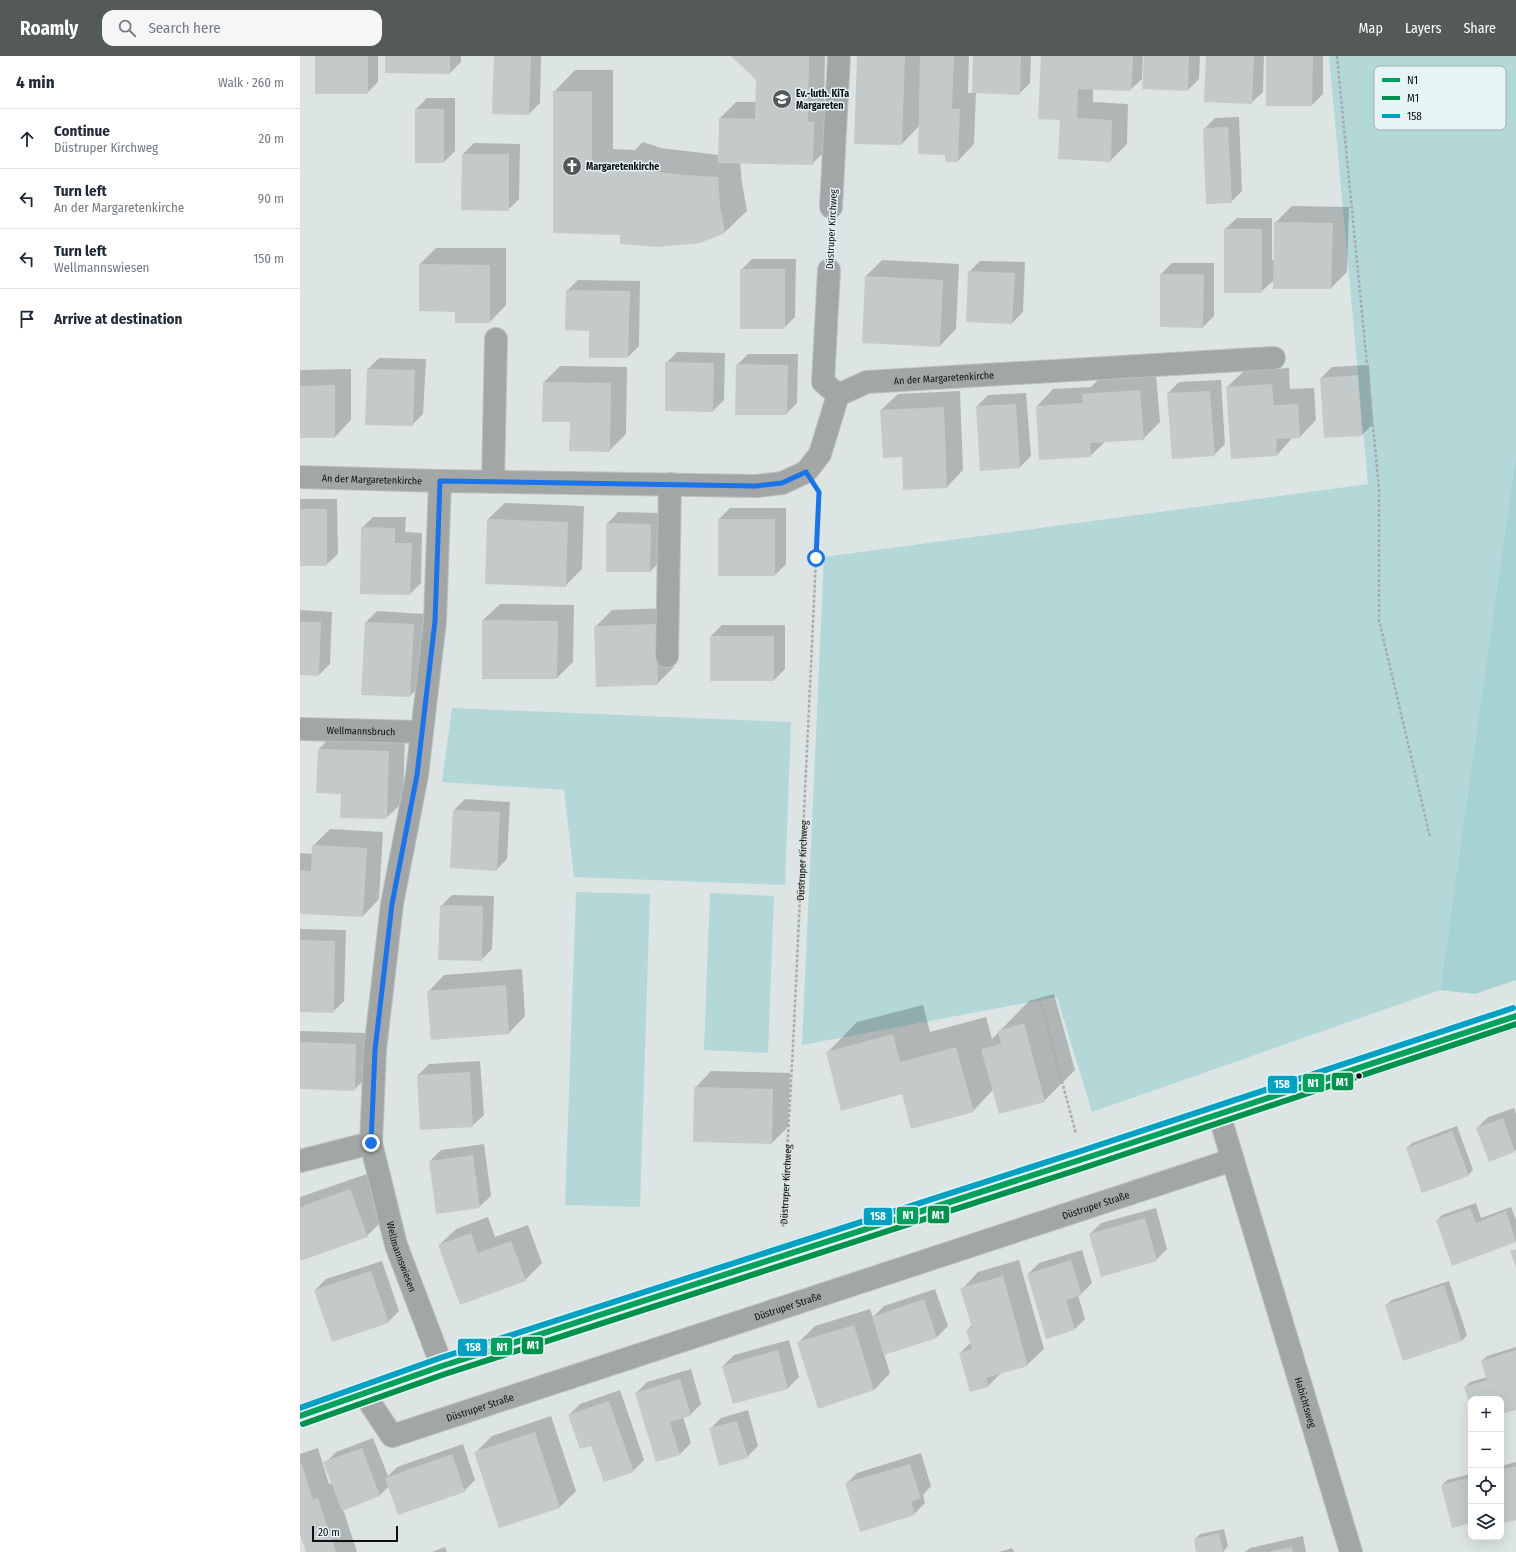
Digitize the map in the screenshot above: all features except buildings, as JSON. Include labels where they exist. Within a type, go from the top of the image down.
[{"type":"street","name":"Düstruper Kirchweg","points":[[832,207],[839,56]]},
{"type":"street","name":"Düstruper Kirchweg","points":[[829,270],[823,382],[838,394]]},
{"type":"street","points":[[493,482],[496,339]]},
{"type":"street","name":"An der Margaretenkirche","points":[[300,477],[440,481],[756,486],[782,483],[806,472],[820,454],[838,394],[867,382],[1274,358]]},
{"type":"street","name":"Wellmannswiesen","points":[[440,481],[435,621],[417,775],[392,904],[375,1050],[371,1143],[396,1245],[442,1366]]},
{"type":"street","points":[[667,656],[670,484]]},
{"type":"street","name":"Wellmannsbruch","points":[[300,729],[422,732]]},
{"type":"street","points":[[300,1416],[442,1366],[1083,1159],[1516,1016]]},
{"type":"street","name":"Habichtsweg","points":[[1219,1114],[1351,1552]]},
{"type":"street","points":[[300,1162],[371,1143]]},
{"type":"street","name":"Düstruper Straße","points":[[364,1394],[392,1436],[1232,1160]]},
{"type":"path","points":[[1337,56],[1379,488],[1379,620],[1430,837]]},
{"type":"path","name":"Düstruper Kirchweg","points":[[829,270],[832,207]]},
{"type":"path","name":"Düstruper Kirchweg","points":[[789,1253],[783,1228],[794,1046],[819,492],[806,472]]},
{"type":"path","points":[[1040,1000],[1083,1159]]},
{"type":"shaded area","points":[[1329,56],[1516,56],[1516,454],[1440,990],[1092,1112],[1057,997],[802,1045],[824,557],[1368,484]]},
{"type":"shaded area","points":[[1516,454],[1516,980],[1475,994],[1440,990]]},
{"type":"shaded area","points":[[452,708],[791,722],[785,885],[574,877],[564,790],[442,782]]},
{"type":"shaded area","points":[[576,892],[650,894],[640,1207],[565,1205]]},
{"type":"shaded area","points":[[710,893],[774,896],[768,1053],[704,1050]]},
{"type":"transit line","name":"158","points":[[300,1408],[440,1358],[1081,1151],[1513,1008]]},
{"type":"transit line","name":"N1","points":[[300,1416],[442,1366],[1083,1159],[1516,1016]]},
{"type":"transit line","name":"M1","points":[[303,1424],[445,1374],[1086,1167],[1516,1024]]},
{"type":"place","name":"Ev.-luth. KiTa Margareten","points":[[782,99]]},
{"type":"place","name":"Margaretenkirche","points":[[572,166]]},
{"type":"route","points":[[371,1143],[375,1050],[392,904],[417,775],[435,621],[440,481],[756,486],[782,483],[806,472],[819,492],[816,558]]}]
